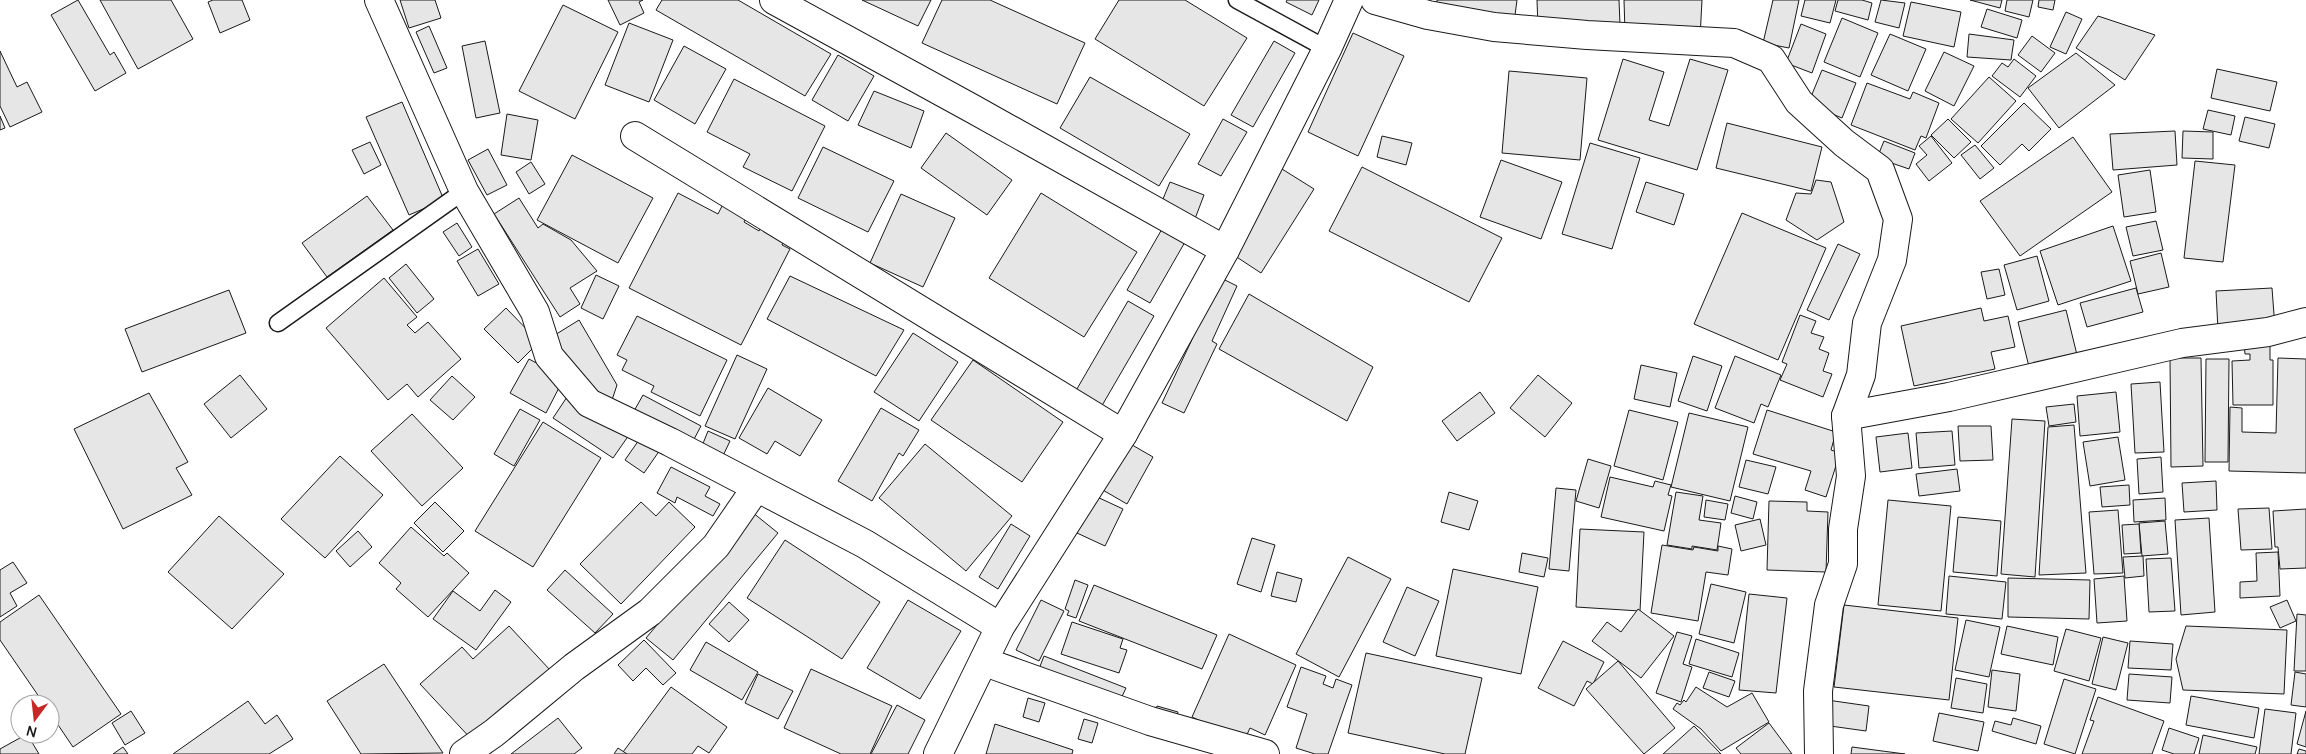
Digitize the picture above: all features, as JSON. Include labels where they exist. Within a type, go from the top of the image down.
[{"type":"street","points":[[379,0],[464,191],[535,312],[549,356],[589,403],[670,442],[865,544],[1000,627]]},
{"type":"street","points":[[774,0],[974,109],[1225,250]]},
{"type":"street","points":[[938,754],[985,662],[1000,627],[1123,434],[1225,250],[1327,49],[1348,0]]},
{"type":"street","points":[[1375,0],[1428,15],[1494,27],[1587,35],[1734,43],[1771,58],[1799,102],[1844,143],[1880,170],[1898,219],[1892,260],[1867,323],[1861,375],[1846,416],[1851,476],[1843,530],[1842,564],[1828,605],[1818,691],[1819,754]]},
{"type":"street","points":[[635,136],[1123,434]]},
{"type":"street","points":[[1846,416],[1949,397],[2182,343],[2268,332],[2306,322]]},
{"type":"street","points":[[464,754],[494,733],[574,667],[650,612],[716,546],[756,488]]},
{"type":"street","points":[[985,662],[1150,721],[1265,754]]},
{"type":"lane","points":[[1237,0],[1327,49]]},
{"type":"lane","points":[[278,323],[464,191]]},
{"type":"building","points":[[78,0],[110,55],[114,52],[126,73],[95,91],[51,15]]},
{"type":"building","points":[[100,0],[171,0],[193,39],[138,69]]},
{"type":"building","points":[[213,0],[242,0],[250,20],[220,33],[208,2]]},
{"type":"building","points":[[400,0],[435,0],[441,18],[409,28]]},
{"type":"building","points":[[608,0],[643,0],[639,2],[644,13],[620,25]]},
{"type":"building","points":[[662,0],[738,0],[831,54],[805,96],[656,10]]},
{"type":"building","points":[[862,0],[931,0],[918,26]]},
{"type":"building","points":[[942,0],[990,0],[1085,43],[1057,104],[922,43]]},
{"type":"building","points":[[1119,0],[1185,0],[1247,38],[1204,106],[1095,39]]},
{"type":"building","points":[[1287,0],[1319,0],[1312,15],[1286,2]]},
{"type":"building","points":[[1437,0],[1517,0],[1514,23],[1436,12]]},
{"type":"building","points":[[1537,0],[1619,0],[1620,25],[1538,28]]},
{"type":"building","points":[[1624,0],[1702,0],[1700,38],[1625,32]]},
{"type":"building","points":[[1773,0],[1799,0],[1789,48],[1763,43]]},
{"type":"building","points":[[1805,0],[1836,0],[1830,23],[1801,16]]},
{"type":"building","points":[[1838,0],[1862,0],[1872,3],[1868,20],[1835,11]]},
{"type":"building","points":[[1881,0],[1905,3],[1899,28],[1875,22]]},
{"type":"building","points":[[1970,0],[2002,0],[2000,8]]},
{"type":"building","points":[[2007,0],[2033,0],[2029,17],[2005,11]]},
{"type":"building","points":[[2039,0],[2055,0],[2053,10],[2038,7]]},
{"type":"building","points":[[1911,2],[1961,12],[1954,47],[1903,36]]},
{"type":"building","points":[[563,5],[618,32],[575,119],[519,91]]},
{"type":"building","points":[[1987,9],[2022,20],[2017,38],[1981,27]]},
{"type":"building","points":[[2066,12],[2082,19],[2066,54],[2050,47]]},
{"type":"building","points":[[2098,16],[2155,35],[2125,80],[2076,48]]},
{"type":"building","points":[[1842,18],[1878,33],[1860,77],[1824,62]]},
{"type":"building","points":[[629,23],[673,40],[649,102],[605,85]]},
{"type":"building","points":[[1801,24],[1826,34],[1812,73],[1786,63]]},
{"type":"building","points":[[429,26],[447,68],[434,73],[416,32]]},
{"type":"building","points":[[1353,33],[1404,56],[1358,156],[1308,132]]},
{"type":"building","points":[[1890,34],[1926,49],[1908,91],[1871,75]]},
{"type":"building","points":[[1969,34],[2014,40],[2011,60],[1967,57]]},
{"type":"building","points":[[2032,36],[2055,53],[2041,72],[2018,55]]},
{"type":"building","points":[[485,41],[500,113],[476,118],[462,46]]},
{"type":"building","points":[[1274,41],[1295,53],[1253,127],[1231,115]]},
{"type":"building","points":[[684,46],[726,69],[695,124],[654,100]]},
{"type":"building","points":[[0,51],[17,87],[27,82],[42,112],[10,127],[0,106]]},
{"type":"building","points":[[1944,52],[1974,66],[1954,106],[1925,91]]},
{"type":"building","points":[[2076,53],[2115,85],[2059,128],[2028,88]]},
{"type":"building","points":[[838,55],[874,76],[848,121],[812,100]]},
{"type":"building","points":[[1623,59],[1664,72],[1649,120],[1669,126],[1690,59],[1728,70],[1697,170],[1598,140]]},
{"type":"building","points":[[2014,59],[2036,76],[2020,97],[1992,76],[2002,63],[2008,67]]},
{"type":"building","points":[[2217,69],[2277,82],[2270,111],[2211,98]]},
{"type":"building","points":[[1822,70],[1856,83],[1842,118],[1808,104]]},
{"type":"building","points":[[1509,71],[1587,78],[1580,160],[1502,153]]},
{"type":"building","points":[[1090,77],[1190,134],[1159,186],[1060,128]]},
{"type":"building","points":[[1989,77],[2016,101],[1978,143],[1951,119]]},
{"type":"building","points":[[734,79],[825,126],[792,191],[743,167],[750,154],[707,132]]},
{"type":"building","points":[[1867,83],[1910,99],[1913,92],[1939,103],[1926,138],[1921,136],[1915,150],[1851,125]]},
{"type":"building","points":[[874,91],[924,111],[911,148],[858,125]]},
{"type":"building","points":[[402,102],[444,200],[409,215],[366,117]]},
{"type":"building","points":[[2024,103],[2051,129],[2029,151],[2022,144],[2000,165],[1981,146]]},
{"type":"building","points":[[2208,110],[2235,116],[2231,135],[2203,129]]},
{"type":"building","points":[[507,114],[538,120],[531,160],[501,155]]},
{"type":"building","points":[[0,116],[5,128],[0,130]]},
{"type":"building","points":[[2245,117],[2275,124],[2269,148],[2239,141]]},
{"type":"building","points":[[1223,119],[1247,132],[1221,176],[1198,164]]},
{"type":"building","points":[[1948,119],[1971,142],[1954,158],[1931,135]]},
{"type":"building","points":[[1727,123],[1822,147],[1811,191],[1716,168]]},
{"type":"building","points":[[2175,131],[2177,165],[2113,170],[2110,134]]},
{"type":"building","points":[[2183,131],[2213,132],[2213,159],[2182,158]]},
{"type":"building","points":[[946,133],[1012,180],[987,215],[921,168]]},
{"type":"building","points":[[1382,136],[1412,143],[1406,165],[1377,157]]},
{"type":"building","points":[[1931,136],[1952,163],[1929,181],[1916,164],[1927,155],[1919,146]]},
{"type":"building","points":[[2073,137],[2112,192],[2020,256],[1980,201]]},
{"type":"building","points":[[1884,141],[1915,153],[1909,169],[1877,158]]},
{"type":"building","points":[[370,142],[381,165],[364,174],[352,150]]},
{"type":"building","points":[[1590,143],[1640,158],[1612,249],[1562,234]]},
{"type":"building","points":[[1975,145],[1994,168],[1980,179],[1961,155]]},
{"type":"building","points":[[823,147],[894,181],[868,232],[798,198]]},
{"type":"building","points":[[488,149],[507,185],[487,195],[468,160]]},
{"type":"building","points":[[572,155],[653,198],[618,263],[537,220]]},
{"type":"building","points":[[1501,160],[1562,182],[1541,239],[1480,217]]},
{"type":"building","points":[[2195,161],[2235,165],[2223,262],[2184,258]]},
{"type":"building","points":[[531,162],[545,184],[529,194],[516,172]]},
{"type":"building","points":[[1362,167],[1502,238],[1469,302],[1329,231]]},
{"type":"building","points":[[1282,169],[1314,189],[1261,273],[1229,252]]},
{"type":"building","points":[[2150,170],[2156,212],[2124,217],[2118,175]]},
{"type":"building","points":[[1816,180],[1831,182],[1844,222],[1817,240],[1786,220],[1796,193],[1811,194]]},
{"type":"building","points":[[1170,182],[1204,195],[1193,224],[1158,211]]},
{"type":"building","points":[[1646,182],[1684,194],[1674,225],[1636,212]]},
{"type":"building","points":[[678,193],[718,214],[725,200],[749,212],[744,222],[759,231],[764,220],[788,232],[782,245],[790,249],[741,345],[629,288]]},
{"type":"building","points":[[1041,193],[1137,252],[1084,337],[989,278]]},
{"type":"building","points":[[901,194],[955,218],[923,287],[870,263]]},
{"type":"building","points":[[367,196],[393,230],[327,277],[302,243]]},
{"type":"building","points":[[519,198],[538,228],[543,224],[571,240],[597,271],[570,288],[580,304],[560,317],[494,214]]},
{"type":"building","points":[[1742,213],[1826,248],[1778,360],[1694,324]]},
{"type":"building","points":[[2156,221],[2163,250],[2133,256],[2126,227]]},
{"type":"building","points":[[457,223],[472,247],[459,256],[443,232]]},
{"type":"building","points":[[2113,226],[2131,281],[2058,305],[2040,251]]},
{"type":"building","points":[[1162,229],[1185,242],[1150,303],[1127,290]]},
{"type":"building","points":[[1838,244],[1860,254],[1829,320],[1807,310]]},
{"type":"building","points":[[478,249],[499,284],[478,296],[457,261]]},
{"type":"building","points":[[2161,253],[2169,287],[2138,294],[2130,261]]},
{"type":"building","points":[[2037,256],[2049,301],[2017,310],[2004,265]]},
{"type":"building","points":[[406,264],[434,299],[417,313],[389,278]]},
{"type":"building","points":[[1999,269],[2005,295],[1987,299],[1981,272]]},
{"type":"building","points":[[596,275],[619,286],[603,319],[581,308]]},
{"type":"building","points":[[790,276],[904,330],[876,376],[767,319]]},
{"type":"building","points":[[384,278],[417,317],[407,325],[415,333],[428,322],[461,359],[418,397],[407,384],[388,400],[326,328]]},
{"type":"building","points":[[1221,278],[1237,286],[1212,341],[1217,344],[1184,413],[1162,403]]},
{"type":"building","points":[[2136,288],[2143,312],[2087,327],[2080,303]]},
{"type":"building","points":[[2272,288],[2275,328],[2218,330],[2216,291]]},
{"type":"building","points":[[229,290],[246,333],[142,372],[125,329]]},
{"type":"building","points":[[1249,294],[1373,367],[1347,421],[1219,349]]},
{"type":"building","points":[[1128,301],[1154,316],[1100,409],[1074,394]]},
{"type":"building","points":[[506,308],[539,342],[518,363],[484,329]]},
{"type":"building","points":[[1981,308],[1984,321],[2008,316],[2015,347],[1991,352],[1995,369],[1914,386],[1901,326]]},
{"type":"building","points":[[2066,310],[2079,363],[2031,375],[2018,322]]},
{"type":"building","points":[[1800,315],[1816,321],[1811,333],[1824,337],[1819,349],[1829,353],[1823,371],[1832,374],[1823,397],[1780,380],[1787,364],[1782,362]]},
{"type":"building","points":[[637,316],[727,360],[700,416],[651,392],[654,386],[622,370],[627,360],[617,355]]},
{"type":"building","points":[[579,320],[617,385],[612,400],[583,392],[550,338]]},
{"type":"building","points":[[913,333],[958,362],[919,421],[874,392]]},
{"type":"building","points":[[2244,344],[2270,344],[2270,360],[2273,360],[2273,405],[2233,405],[2232,361],[2250,360],[2250,354],[2245,354]]},
{"type":"building","points":[[737,355],[767,369],[735,439],[705,426]]},
{"type":"building","points":[[1693,356],[1722,366],[1707,411],[1678,401]]},
{"type":"building","points":[[1735,356],[1781,375],[1768,407],[1761,404],[1754,423],[1715,408]]},
{"type":"building","points":[[2170,358],[2201,358],[2203,466],[2171,467]]},
{"type":"building","points":[[2278,358],[2306,359],[2306,473],[2229,471],[2230,407],[2242,408],[2242,432],[2276,433]]},
{"type":"building","points":[[529,359],[564,378],[546,413],[510,393]]},
{"type":"building","points":[[2206,359],[2229,359],[2228,462],[2205,462]]},
{"type":"building","points":[[973,360],[1063,422],[1022,482],[931,420]]},
{"type":"building","points":[[1641,365],[1677,373],[1670,407],[1634,399]]},
{"type":"building","points":[[240,375],[267,409],[231,438],[204,404]]},
{"type":"building","points":[[1538,375],[1572,403],[1545,437],[1510,408]]},
{"type":"building","points":[[452,376],[475,397],[453,420],[430,400]]},
{"type":"building","points":[[2160,382],[2164,452],[2135,453],[2131,384]]},
{"type":"building","points":[[768,388],[822,420],[800,456],[775,441],[767,454],[739,438]]},
{"type":"building","points":[[1480,392],[1495,413],[1457,441],[1442,421]]},
{"type":"building","points":[[2116,392],[2120,432],[2080,436],[2077,396]]},
{"type":"building","points":[[149,393],[188,462],[176,468],[192,495],[123,529],[74,429]]},
{"type":"building","points":[[569,394],[629,435],[613,458],[553,418]]},
{"type":"building","points":[[643,395],[701,426],[692,443],[634,411]]},
{"type":"building","points":[[2074,404],[2076,422],[2049,426],[2046,407]]},
{"type":"building","points":[[881,408],[919,430],[903,456],[899,453],[872,501],[838,481]]},
{"type":"building","points":[[520,409],[540,420],[514,466],[494,454]]},
{"type":"building","points":[[1629,410],[1678,422],[1663,480],[1614,466]]},
{"type":"building","points":[[1767,410],[1836,432],[1831,450],[1840,453],[1826,497],[1805,490],[1811,471],[1753,454]]},
{"type":"building","points":[[1689,413],[1748,427],[1730,501],[1671,487]]},
{"type":"building","points":[[412,414],[463,468],[422,506],[371,451]]},
{"type":"building","points":[[2012,419],[2045,421],[2035,577],[2001,574]]},
{"type":"building","points":[[543,422],[601,458],[533,567],[475,531]]},
{"type":"building","points":[[2074,425],[2086,573],[2039,575],[2048,427]]},
{"type":"building","points":[[1958,426],[1991,426],[1993,460],[1960,461]]},
{"type":"building","points":[[708,431],[730,441],[721,460],[700,451]]},
{"type":"building","points":[[1952,431],[1955,465],[1919,468],[1916,433]]},
{"type":"building","points":[[1908,433],[1912,468],[1880,472],[1876,437]]},
{"type":"building","points":[[641,437],[660,450],[644,473],[625,460]]},
{"type":"building","points":[[2118,437],[2125,480],[2090,486],[2083,442]]},
{"type":"building","points":[[1127,442],[1153,457],[1127,504],[1101,489]]},
{"type":"building","points":[[925,444],[1012,516],[966,571],[879,498]]},
{"type":"building","points":[[340,456],[383,495],[325,558],[281,519]]},
{"type":"building","points":[[2161,457],[2163,492],[2139,494],[2137,459]]},
{"type":"building","points":[[1588,459],[1611,466],[1599,508],[1576,501]]},
{"type":"building","points":[[1746,460],[1776,467],[1768,494],[1739,487]]},
{"type":"building","points":[[671,467],[710,487],[705,496],[720,504],[713,516],[677,497],[675,503],[657,493]]},
{"type":"building","points":[[1957,469],[1960,491],[1919,496],[1916,474]]},
{"type":"building","points":[[1610,477],[1653,487],[1655,481],[1671,485],[1668,495],[1672,496],[1664,531],[1601,517]]},
{"type":"building","points":[[2216,481],[2217,510],[2184,512],[2182,483]]},
{"type":"building","points":[[2129,485],[2130,505],[2102,507],[2100,487]]},
{"type":"building","points":[[1556,488],[1576,490],[1569,571],[1549,569]]},
{"type":"building","points":[[1449,492],[1478,501],[1469,530],[1441,522]]},
{"type":"building","points":[[1676,492],[1703,496],[1699,520],[1721,523],[1717,550],[1667,545]]},
{"type":"building","points":[[1095,496],[1123,509],[1105,546],[1077,533]]},
{"type":"building","points":[[1735,496],[1757,502],[1753,519],[1731,513]]},
{"type":"building","points":[[2165,498],[2166,520],[2134,522],[2133,500]]},
{"type":"building","points":[[1706,500],[1728,504],[1725,520],[1704,517]]},
{"type":"building","points":[[1888,500],[1951,506],[1941,611],[1878,605]]},
{"type":"building","points":[[1769,501],[1807,502],[1807,511],[1828,512],[1826,572],[1767,570]]},
{"type":"building","points":[[435,502],[464,531],[443,552],[414,523]]},
{"type":"building","points":[[641,502],[656,516],[669,502],[695,527],[621,604],[580,564]]},
{"type":"building","points":[[2269,508],[2272,549],[2241,550],[2238,509]]},
{"type":"building","points":[[2306,509],[2306,568],[2280,569],[2278,547],[2275,547],[2273,511]]},
{"type":"building","points":[[2118,510],[2123,573],[2094,574],[2089,512]]},
{"type":"building","points":[[752,512],[778,533],[673,660],[646,638]]},
{"type":"building","points":[[219,516],[284,574],[232,629],[168,572]]},
{"type":"building","points":[[1958,517],[2001,521],[1997,576],[1953,572]]},
{"type":"building","points":[[2209,518],[2215,612],[2181,615],[2175,520]]},
{"type":"building","points":[[1760,519],[1766,545],[1741,551],[1735,525]]},
{"type":"building","points":[[2165,521],[2168,554],[2142,556],[2139,523]]},
{"type":"building","points":[[1011,524],[1030,536],[998,589],[979,577]]},
{"type":"building","points":[[2139,524],[2141,553],[2124,554],[2122,525]]},
{"type":"building","points":[[411,527],[444,556],[447,553],[469,573],[428,617],[396,589],[401,583],[379,563]]},
{"type":"building","points":[[1580,529],[1644,532],[1640,611],[1576,607]]},
{"type":"building","points":[[358,531],[372,547],[350,567],[336,551]]},
{"type":"building","points":[[1252,538],[1275,545],[1261,592],[1237,584]]},
{"type":"building","points":[[785,540],[880,602],[842,659],[747,598]]},
{"type":"building","points":[[1662,545],[1693,550],[1694,547],[1718,551],[1718,546],[1732,549],[1728,575],[1706,572],[1698,621],[1651,613]]},
{"type":"building","points":[[2278,552],[2280,596],[2240,598],[2240,582],[2257,581],[2256,553]]},
{"type":"building","points":[[1522,553],[1548,558],[1544,577],[1519,572]]},
{"type":"building","points":[[2143,556],[2144,576],[2125,578],[2123,557]]},
{"type":"building","points":[[1348,557],[1391,579],[1339,677],[1296,654]]},
{"type":"building","points":[[2171,558],[2175,611],[2149,612],[2146,559]]},
{"type":"building","points":[[13,562],[27,583],[10,593],[17,606],[0,617],[0,570]]},
{"type":"building","points":[[1453,569],[1538,587],[1521,674],[1436,656]]},
{"type":"building","points":[[565,570],[613,614],[595,633],[547,590]]},
{"type":"building","points":[[1277,572],[1302,579],[1296,602],[1271,596]]},
{"type":"building","points":[[1949,576],[2006,582],[2002,619],[1946,614]]},
{"type":"building","points":[[2124,576],[2127,621],[2097,623],[2094,579]]},
{"type":"building","points":[[2008,578],[2090,580],[2089,619],[2008,617]]},
{"type":"building","points":[[1075,580],[1088,585],[1076,618],[1067,615],[1069,611],[1065,609]]},
{"type":"building","points":[[1711,584],[1746,592],[1734,643],[1699,634]]},
{"type":"building","points":[[1094,585],[1217,635],[1202,669],[1079,621]]},
{"type":"building","points":[[1407,587],[1439,601],[1415,656],[1383,642]]},
{"type":"building","points":[[495,590],[511,602],[476,650],[433,619],[453,591],[480,611]]},
{"type":"building","points":[[1749,594],[1787,598],[1776,693],[1739,690]]},
{"type":"building","points":[[39,595],[121,714],[73,747],[60,728],[60,694],[37,694],[0,640],[0,622]]},
{"type":"building","points":[[908,600],[961,631],[920,699],[867,668]]},
{"type":"building","points":[[1041,600],[1064,611],[1039,661],[1016,650]]},
{"type":"building","points":[[2287,600],[2296,621],[2280,628],[2270,607]]},
{"type":"building","points":[[729,602],[749,620],[729,642],[709,624]]},
{"type":"building","points":[[1844,605],[1958,618],[1949,700],[1834,687]]},
{"type":"building","points":[[1638,609],[1674,636],[1641,678],[1592,641],[1607,622],[1621,632]]},
{"type":"building","points":[[2297,614],[2306,615],[2306,671],[2294,671]]},
{"type":"building","points":[[1966,620],[2000,627],[1989,677],[1955,670]]},
{"type":"building","points":[[1072,622],[1123,639],[1120,648],[1127,650],[1119,673],[1061,654]]},
{"type":"building","points":[[509,626],[551,671],[474,742],[420,684],[462,647],[473,659]]},
{"type":"building","points":[[2007,626],[2058,637],[2053,665],[2001,654]]},
{"type":"building","points":[[2186,626],[2287,630],[2284,694],[2183,690],[2176,659]]},
{"type":"building","points":[[2066,629],[2101,638],[2089,681],[2054,671]]},
{"type":"building","points":[[1677,632],[1692,636],[1683,664],[1692,667],[1681,702],[1656,693]]},
{"type":"building","points":[[1229,634],[1296,665],[1265,735],[1250,728],[1244,741],[1192,717]]},
{"type":"building","points":[[2103,637],[2128,643],[2116,690],[2092,684]]},
{"type":"building","points":[[1696,639],[1739,653],[1732,677],[1689,664]]},
{"type":"building","points":[[644,640],[676,673],[663,685],[646,668],[633,681],[618,665]]},
{"type":"building","points":[[1563,641],[1604,662],[1593,684],[1587,681],[1574,706],[1538,688]]},
{"type":"building","points":[[2130,641],[2173,644],[2171,670],[2128,668]]},
{"type":"building","points":[[706,642],[758,672],[742,700],[690,670]]},
{"type":"building","points":[[1366,653],[1482,678],[1465,754],[1445,754],[1348,733]]},
{"type":"building","points":[[1044,656],[1126,688],[1118,705],[1037,674]]},
{"type":"building","points":[[1618,661],[1675,728],[1644,754],[1586,689]]},
{"type":"building","points":[[384,664],[443,753],[361,754],[327,701]]},
{"type":"building","points":[[1301,667],[1326,676],[1323,684],[1333,688],[1336,679],[1352,685],[1328,754],[1315,754],[1296,748],[1307,714],[1287,707]]},
{"type":"building","points":[[811,669],[892,706],[870,754],[841,754],[784,728]]},
{"type":"building","points":[[1992,670],[2020,674],[2016,711],[1988,707]]},
{"type":"building","points":[[1709,672],[1735,681],[1729,697],[1703,688]]},
{"type":"building","points":[[2295,672],[2306,674],[2306,707],[2291,705]]},
{"type":"building","points":[[758,674],[793,691],[778,719],[745,703]]},
{"type":"building","points":[[2129,674],[2172,677],[2170,703],[2127,700]]},
{"type":"building","points":[[1956,678],[1987,684],[1983,713],[1951,708]]},
{"type":"building","points":[[2064,679],[2096,689],[2075,754],[2044,744]]},
{"type":"building","points":[[671,687],[727,727],[709,753],[698,746],[692,754],[626,754],[623,752]]},
{"type":"building","points":[[1696,687],[1727,707],[1752,693],[1769,722],[1721,751],[1701,729],[1673,709],[1677,703],[1680,705],[1684,700],[1686,702]]},
{"type":"building","points":[[2191,696],[2259,708],[2254,738],[2186,725]]},
{"type":"building","points":[[2098,697],[2164,721],[2152,754],[2082,754],[2094,721],[2090,720]]},
{"type":"building","points":[[1028,698],[1045,703],[1039,722],[1023,717]]},
{"type":"building","points":[[1827,700],[1869,706],[1866,731],[1823,725]]},
{"type":"building","points":[[248,701],[265,724],[277,715],[293,739],[269,754],[173,754]]},
{"type":"building","points":[[897,705],[925,720],[908,754],[871,754]]},
{"type":"building","points":[[1157,706],[1178,712],[1175,723],[1154,717]]},
{"type":"building","points":[[2265,709],[2296,713],[2291,754],[2259,754]]},
{"type":"building","points":[[131,711],[145,733],[125,745],[112,723]]},
{"type":"building","points":[[2306,711],[2306,747],[2297,744]]},
{"type":"building","points":[[1939,713],[1984,722],[1978,751],[1933,741]]},
{"type":"building","points":[[558,718],[582,748],[574,754],[511,754]]},
{"type":"building","points":[[2013,718],[2041,726],[2036,744],[1992,731],[1995,721],[2011,725]]},
{"type":"building","points":[[1084,719],[1098,723],[1092,743],[1078,739]]},
{"type":"building","points":[[1769,723],[1792,754],[1741,754],[1736,748]]},
{"type":"building","points":[[995,724],[1073,750],[1072,754],[986,754]]},
{"type":"building","points":[[1694,726],[1721,754],[1663,754]]},
{"type":"building","points":[[2169,728],[2199,738],[2194,754],[2174,754],[2162,750]]},
{"type":"building","points":[[2203,735],[2257,747],[2255,754],[2199,754]]},
{"type":"building","points":[[10,743],[33,744],[39,754],[0,754],[0,749]]},
{"type":"building","points":[[123,747],[128,754],[113,754]]},
{"type":"building","points":[[1852,747],[1905,754],[1851,754]]},
{"type":"building","points":[[618,748],[627,754],[614,754]]},
{"type":"building","points":[[2299,749],[2306,751],[2306,754],[2297,754]]}]
